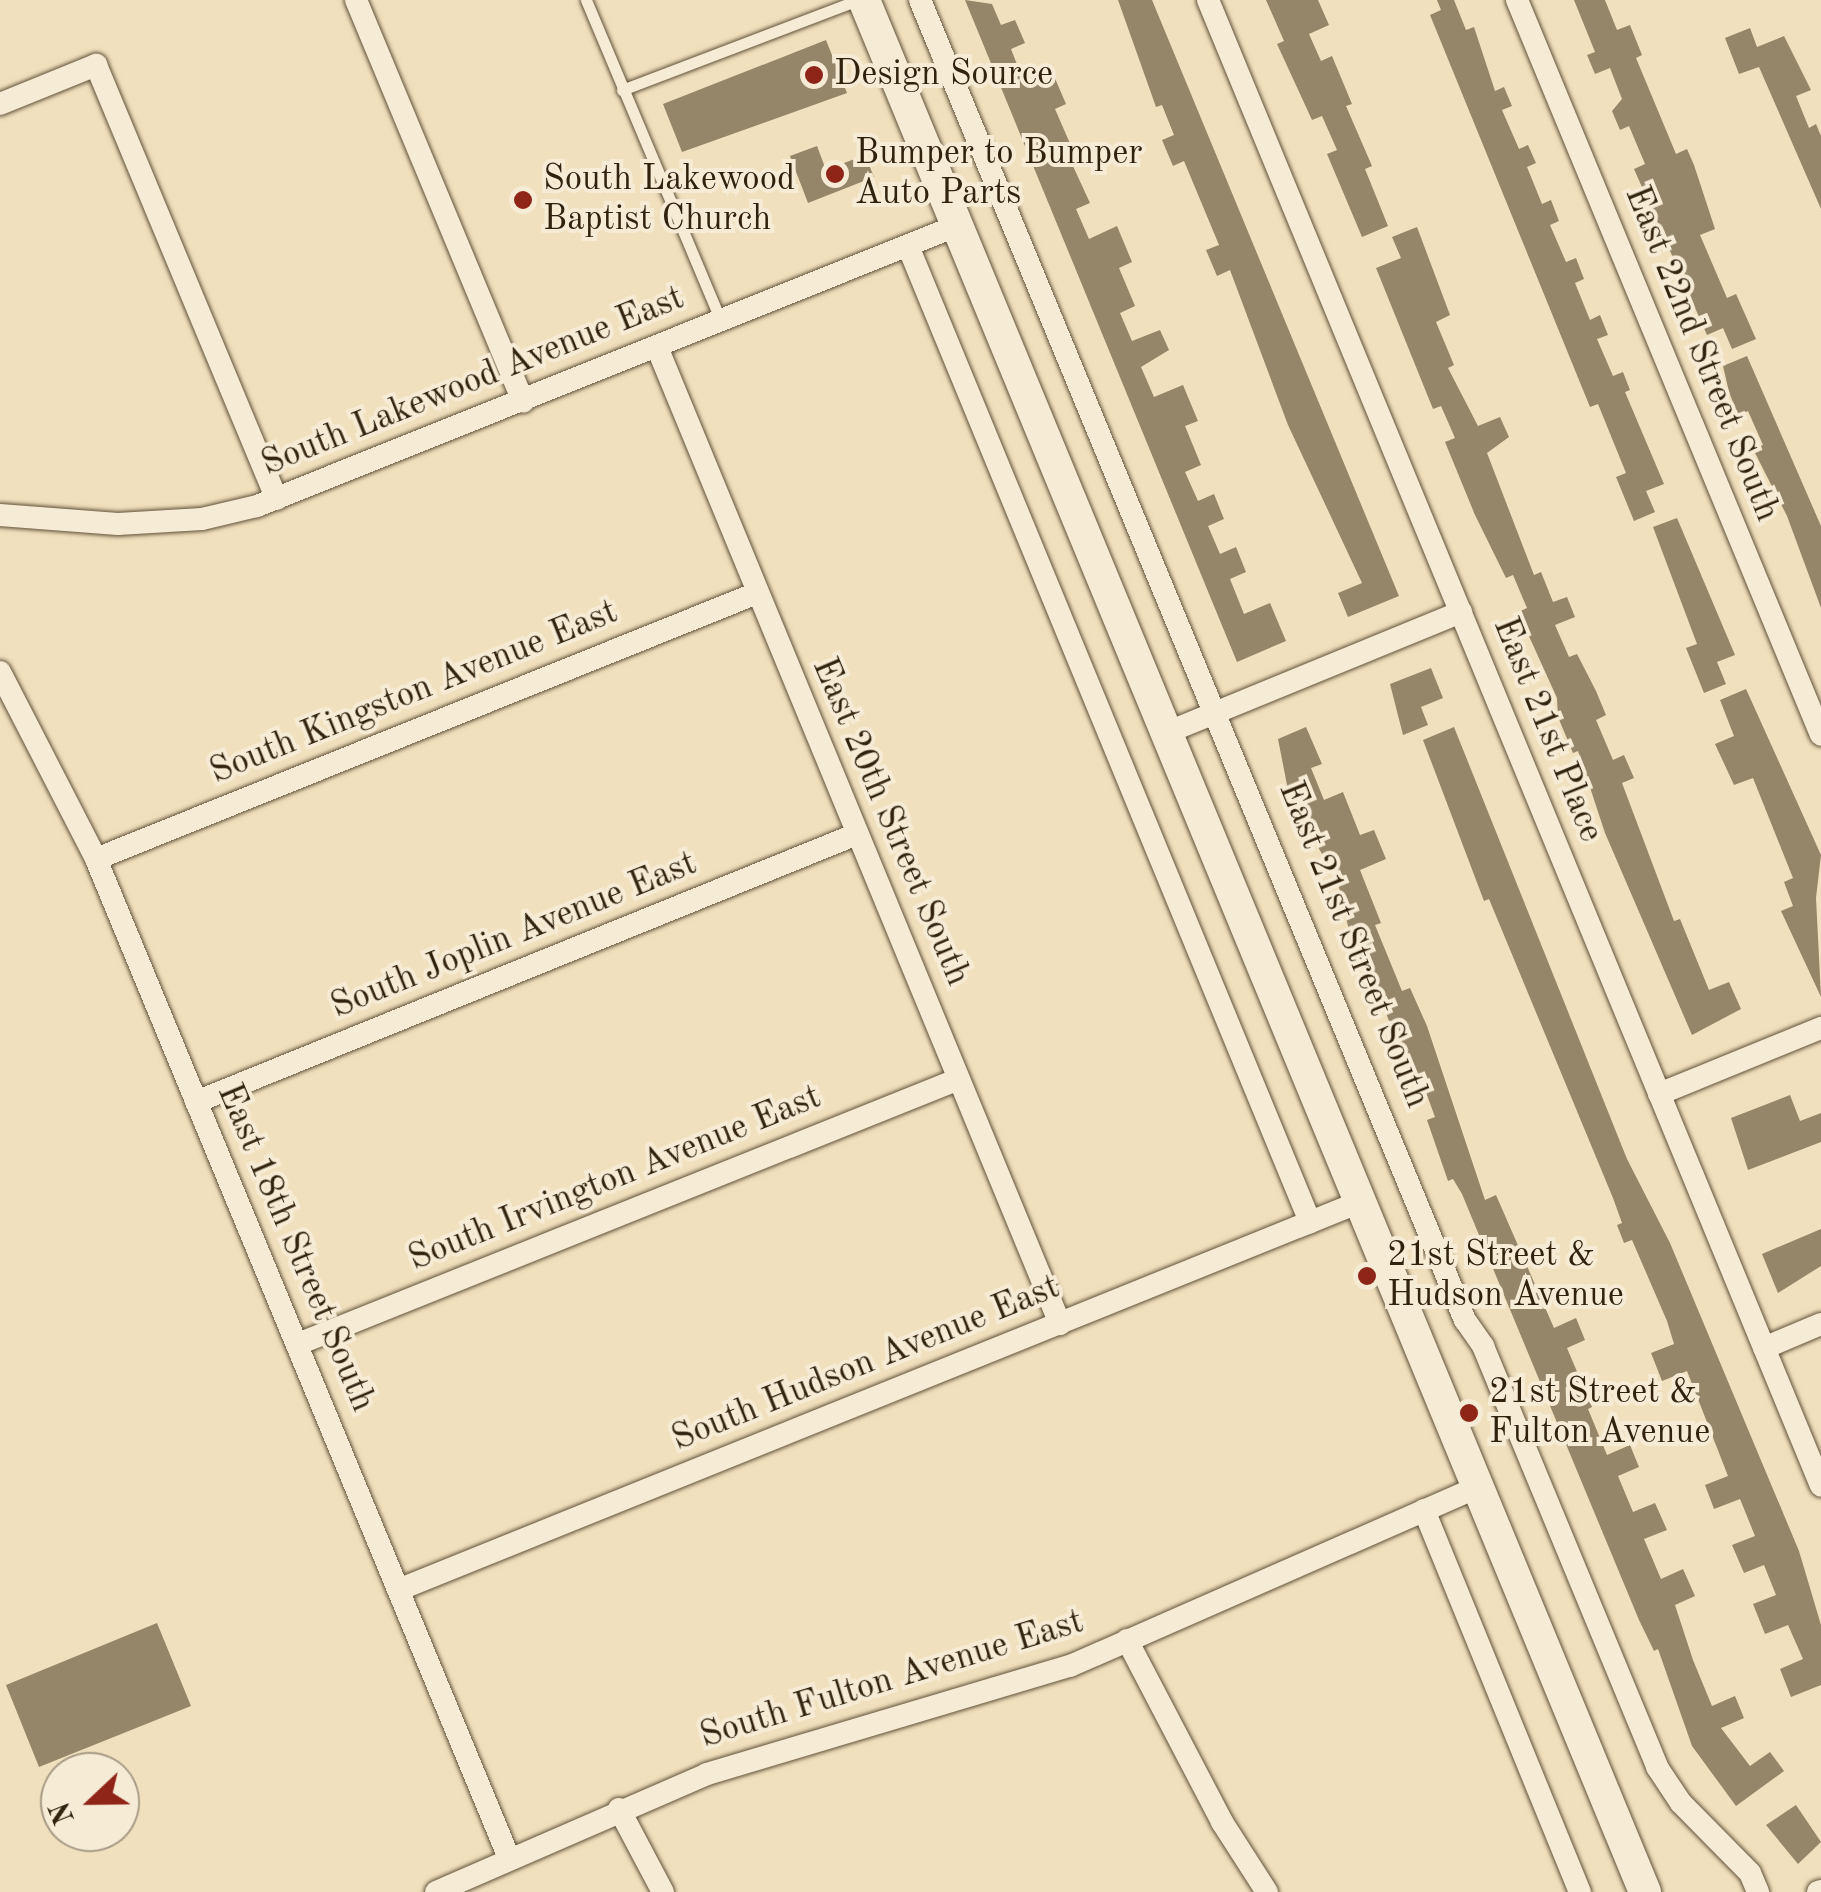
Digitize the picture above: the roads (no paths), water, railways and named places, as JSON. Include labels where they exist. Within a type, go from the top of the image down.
[{"type":"main road","points":[[861,0],[1645,1892]]},
{"type":"street","points":[[356,0],[523,402]]},
{"type":"street","name":"East 21st Street South","points":[[920,0],[1214,713],[1657,1766],[1681,1803],[1750,1873],[1758,1892]]},
{"type":"street","name":"East 21st Place","points":[[1208,0],[1821,1486]]},
{"type":"street","name":"East 22nd Street South","points":[[1517,0],[1821,735]]},
{"type":"street","points":[[0,104],[96,65],[277,499]]},
{"type":"street","name":"South Lakewood Avenue East","points":[[0,514],[118,524],[174,522],[277,499],[956,226]]},
{"type":"street","points":[[908,246],[1310,1222]]},
{"type":"street","name":"East 20th Street South","points":[[657,347],[1060,1324]]},
{"type":"street","name":"South Kingston Avenue East","points":[[96,859],[757,592]]},
{"type":"street","points":[[1166,733],[1460,612]]},
{"type":"street","name":"East 18th Street South","points":[[0,672],[96,859],[509,1858]]},
{"type":"street","name":"South Joplin Avenue East","points":[[196,1102],[857,834]]},
{"type":"street","points":[[1659,1094],[1821,1028]]},
{"type":"street","name":"South Irvington Avenue East","points":[[298,1344],[958,1079]]},
{"type":"street","name":"South Hudson Avenue East","points":[[398,1590],[1360,1202]]},
{"type":"street","points":[[1764,1348],[1821,1324]]},
{"type":"street","name":"South Fulton Avenue East","points":[[436,1892],[619,1809],[707,1774],[1002,1689],[1127,1640],[1478,1487]]},
{"type":"street","points":[[1424,1510],[1580,1892]]},
{"type":"street","points":[[1127,1640],[1222,1822],[1268,1892]]},
{"type":"street","points":[[619,1809],[663,1892]]},
{"type":"lane","points":[[586,0],[720,322]]},
{"type":"lane","points":[[622,90],[861,0]]},
{"type":"place","name":"Design Source","points":[[814,75]]},
{"type":"place","name":"Bumper to Bumper Auto Parts","points":[[835,174]]},
{"type":"place","name":"South Lakewood Baptist Church","points":[[523,200]]},
{"type":"place","name":"21st Street & Hudson Avenue","points":[[1367,1276]]},
{"type":"place","name":"21st Street & Fulton Avenue","points":[[1469,1413]]}]
